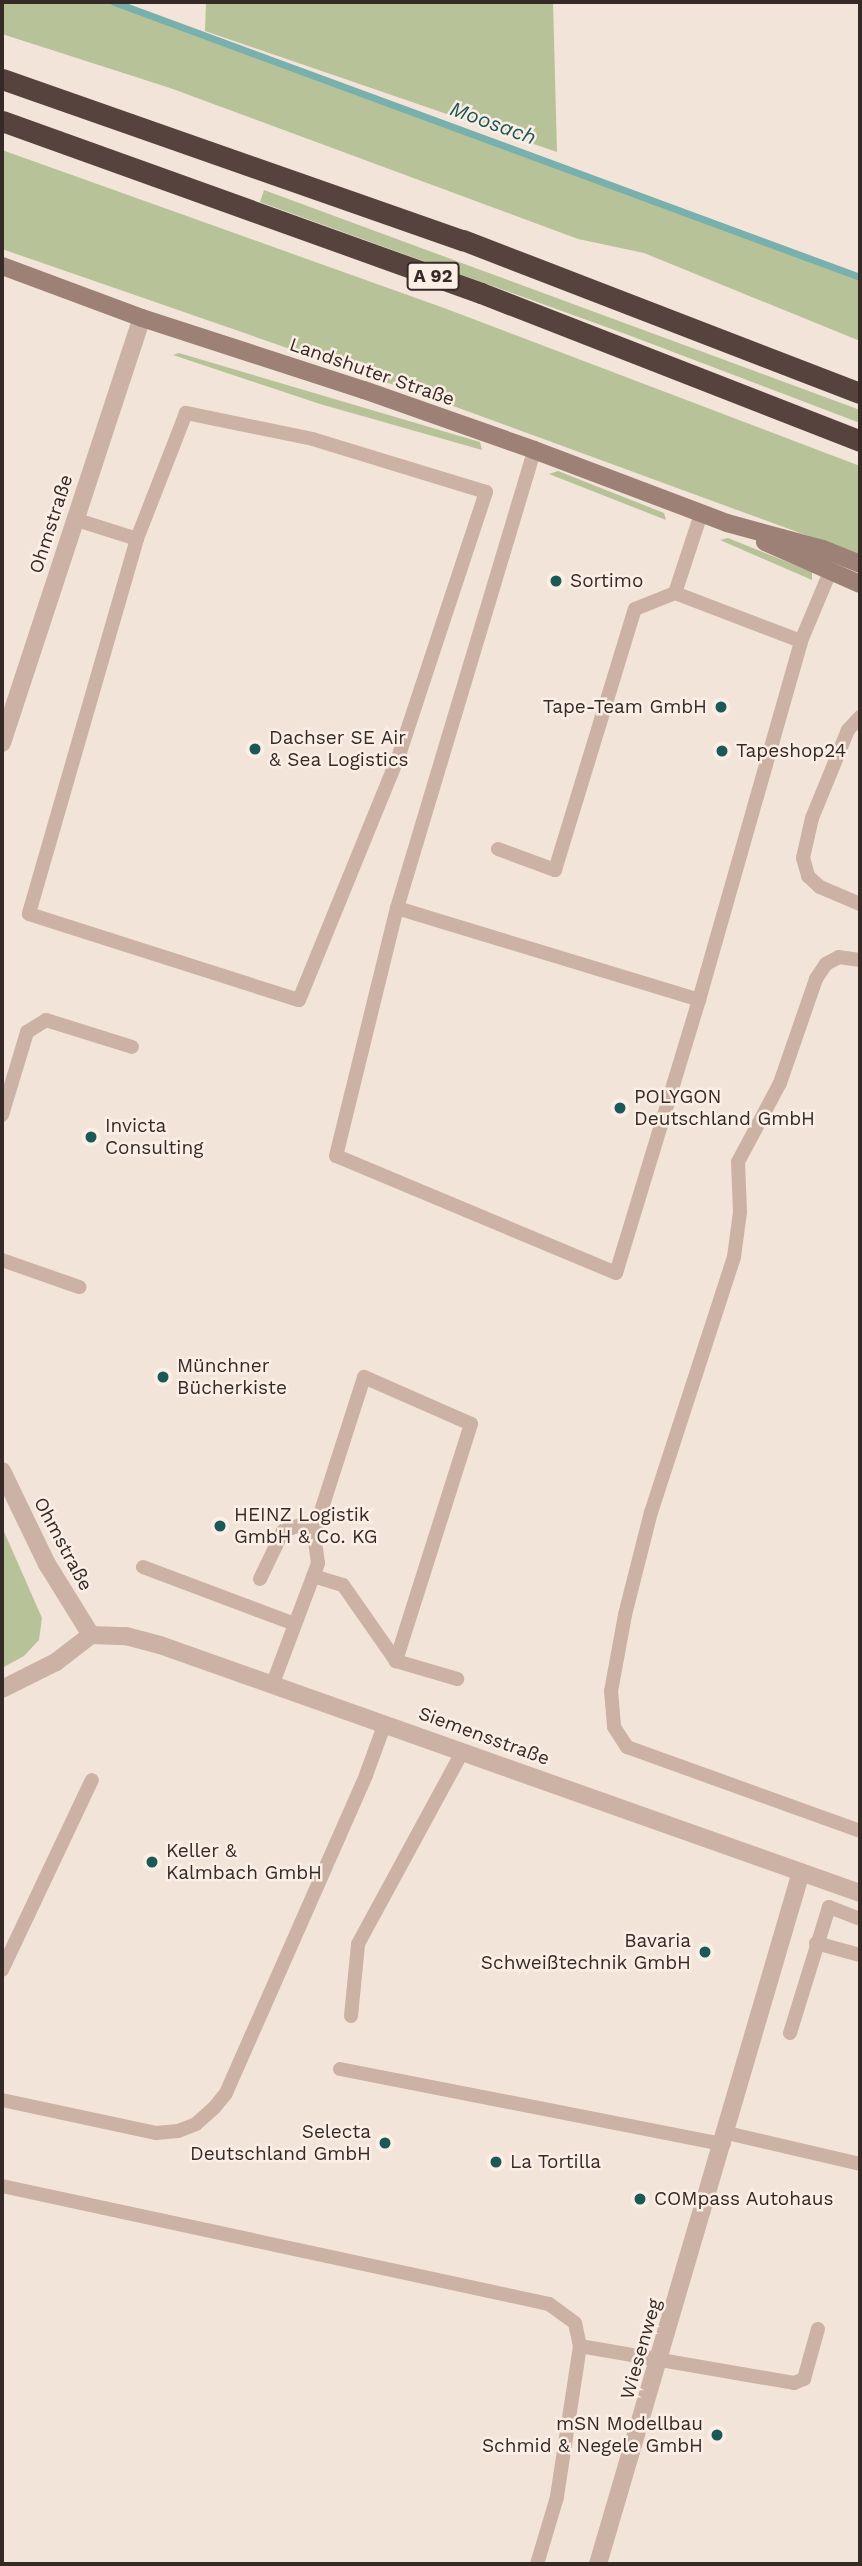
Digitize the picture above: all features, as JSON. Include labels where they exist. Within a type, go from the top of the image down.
[{"type":"highway","name":"A 92","points":[[2,79],[463,240],[860,393]]},
{"type":"highway","name":"A 92","points":[[2,121],[481,293],[860,441]]},
{"type":"main road","name":"Landshuter Straße","points":[[2,267],[142,318],[364,390],[534,450],[701,514],[824,550],[860,564]]},
{"type":"main road","name":"Landshuter Straße","points":[[727,523],[860,584]]},
{"type":"street","name":"Ohmstraße","points":[[2,743],[142,318]]},
{"type":"street","name":"Ohmstraße","points":[[2,1471],[47,1564],[91,1635]]},
{"type":"street","name":"Siemensstraße","points":[[91,1635],[126,1636],[160,1645],[860,1893]]},
{"type":"street","points":[[2,1689],[56,1662],[91,1635]]},
{"type":"street","name":"Wiesenweg","points":[[598,2564],[661,2358],[802,1872]]},
{"type":"lane","points":[[186,412],[313,439],[486,492],[400,752],[299,1000],[29,914],[137,539],[186,412]]},
{"type":"lane","points":[[534,450],[397,908],[336,1156],[615,1273],[699,1000],[801,642],[830,572]]},
{"type":"lane","points":[[675,593],[701,514]]},
{"type":"lane","points":[[74,519],[137,539]]},
{"type":"lane","points":[[498,849],[555,870],[635,609],[675,593],[801,642]]},
{"type":"lane","points":[[860,717],[848,730],[812,818],[803,858],[808,876],[820,887],[860,904]]},
{"type":"lane","points":[[397,908],[699,1000]]},
{"type":"lane","points":[[860,960],[839,957],[826,964],[816,979],[780,1083],[738,1162],[740,1212],[734,1257],[651,1512],[625,1615],[611,1690],[614,1727],[628,1747],[860,1831]]},
{"type":"lane","points":[[2,1115],[27,1032],[46,1020],[132,1047]]},
{"type":"lane","points":[[2,1260],[79,1287]]},
{"type":"lane","points":[[273,1683],[318,1563],[314,1533],[364,1377],[471,1424],[396,1661]]},
{"type":"lane","points":[[260,1579],[283,1531],[303,1524],[314,1533]]},
{"type":"lane","points":[[143,1567],[295,1624]]},
{"type":"lane","points":[[313,1576],[343,1585],[396,1661],[457,1679]]},
{"type":"lane","points":[[2,2100],[156,2133],[178,2131],[195,2124],[214,2108],[226,2093],[366,1775],[385,1723]]},
{"type":"lane","points":[[351,2016],[358,1944],[463,1751]]},
{"type":"lane","points":[[2,1970],[92,1780]]},
{"type":"lane","points":[[790,2032],[830,1902],[860,1919]]},
{"type":"lane","points":[[816,1943],[860,1955]]},
{"type":"lane","points":[[340,2069],[860,2164]]},
{"type":"lane","points":[[2,2186],[549,2304],[575,2323],[580,2346],[557,2497],[537,2564]]},
{"type":"lane","points":[[580,2346],[794,2382],[804,2379],[818,2329]]},
{"type":"green space","points":[[2,2],[113,2],[188,27],[188,32],[860,280],[860,341],[644,253],[578,239],[170,88],[2,34]]},
{"type":"green space","points":[[206,2],[553,2],[557,152],[205,31]]},
{"type":"green space","points":[[2,150],[444,308],[860,466],[860,555],[423,395],[2,249]]},
{"type":"green space","points":[[264,190],[860,410],[860,423],[631,336],[260,202]]},
{"type":"green space","points":[[179,353],[480,442],[482,450],[320,404],[173,355]]},
{"type":"green space","points":[[558,471],[664,513],[666,520],[549,474]]},
{"type":"green space","points":[[728,538],[812,572],[812,580],[720,540]]},
{"type":"green space","points":[[2,1527],[42,1618],[39,1640],[24,1656],[2,1668]]},
{"type":"waterway","name":"Moosach","points":[[114,2],[860,277]]},
{"type":"place","name":"Sortimo","points":[[556,581]]},
{"type":"place","name":"Tape-Team GmbH","points":[[721,707]]},
{"type":"place","name":"Dachser SE Air & Sea Logistics","points":[[255,749]]},
{"type":"place","name":"Tapeshop24","points":[[722,751]]},
{"type":"place","name":"POLYGON Deutschland GmbH","points":[[620,1108]]},
{"type":"place","name":"Invicta Consulting","points":[[91,1137]]},
{"type":"place","name":"Münchner Bücherkiste","points":[[163,1377]]},
{"type":"place","name":"HEINZ Logistik GmbH & Co. KG","points":[[220,1526]]},
{"type":"place","name":"Keller & Kalmbach GmbH","points":[[152,1862]]},
{"type":"place","name":"Bavaria Schweißtechnik GmbH","points":[[705,1952]]},
{"type":"place","name":"Selecta Deutschland GmbH","points":[[385,2143]]},
{"type":"place","name":"La Tortilla","points":[[496,2162]]},
{"type":"place","name":"COMpass Autohaus","points":[[640,2199]]},
{"type":"place","name":"mSN Modellbau Schmid & Negele GmbH","points":[[717,2435]]}]
